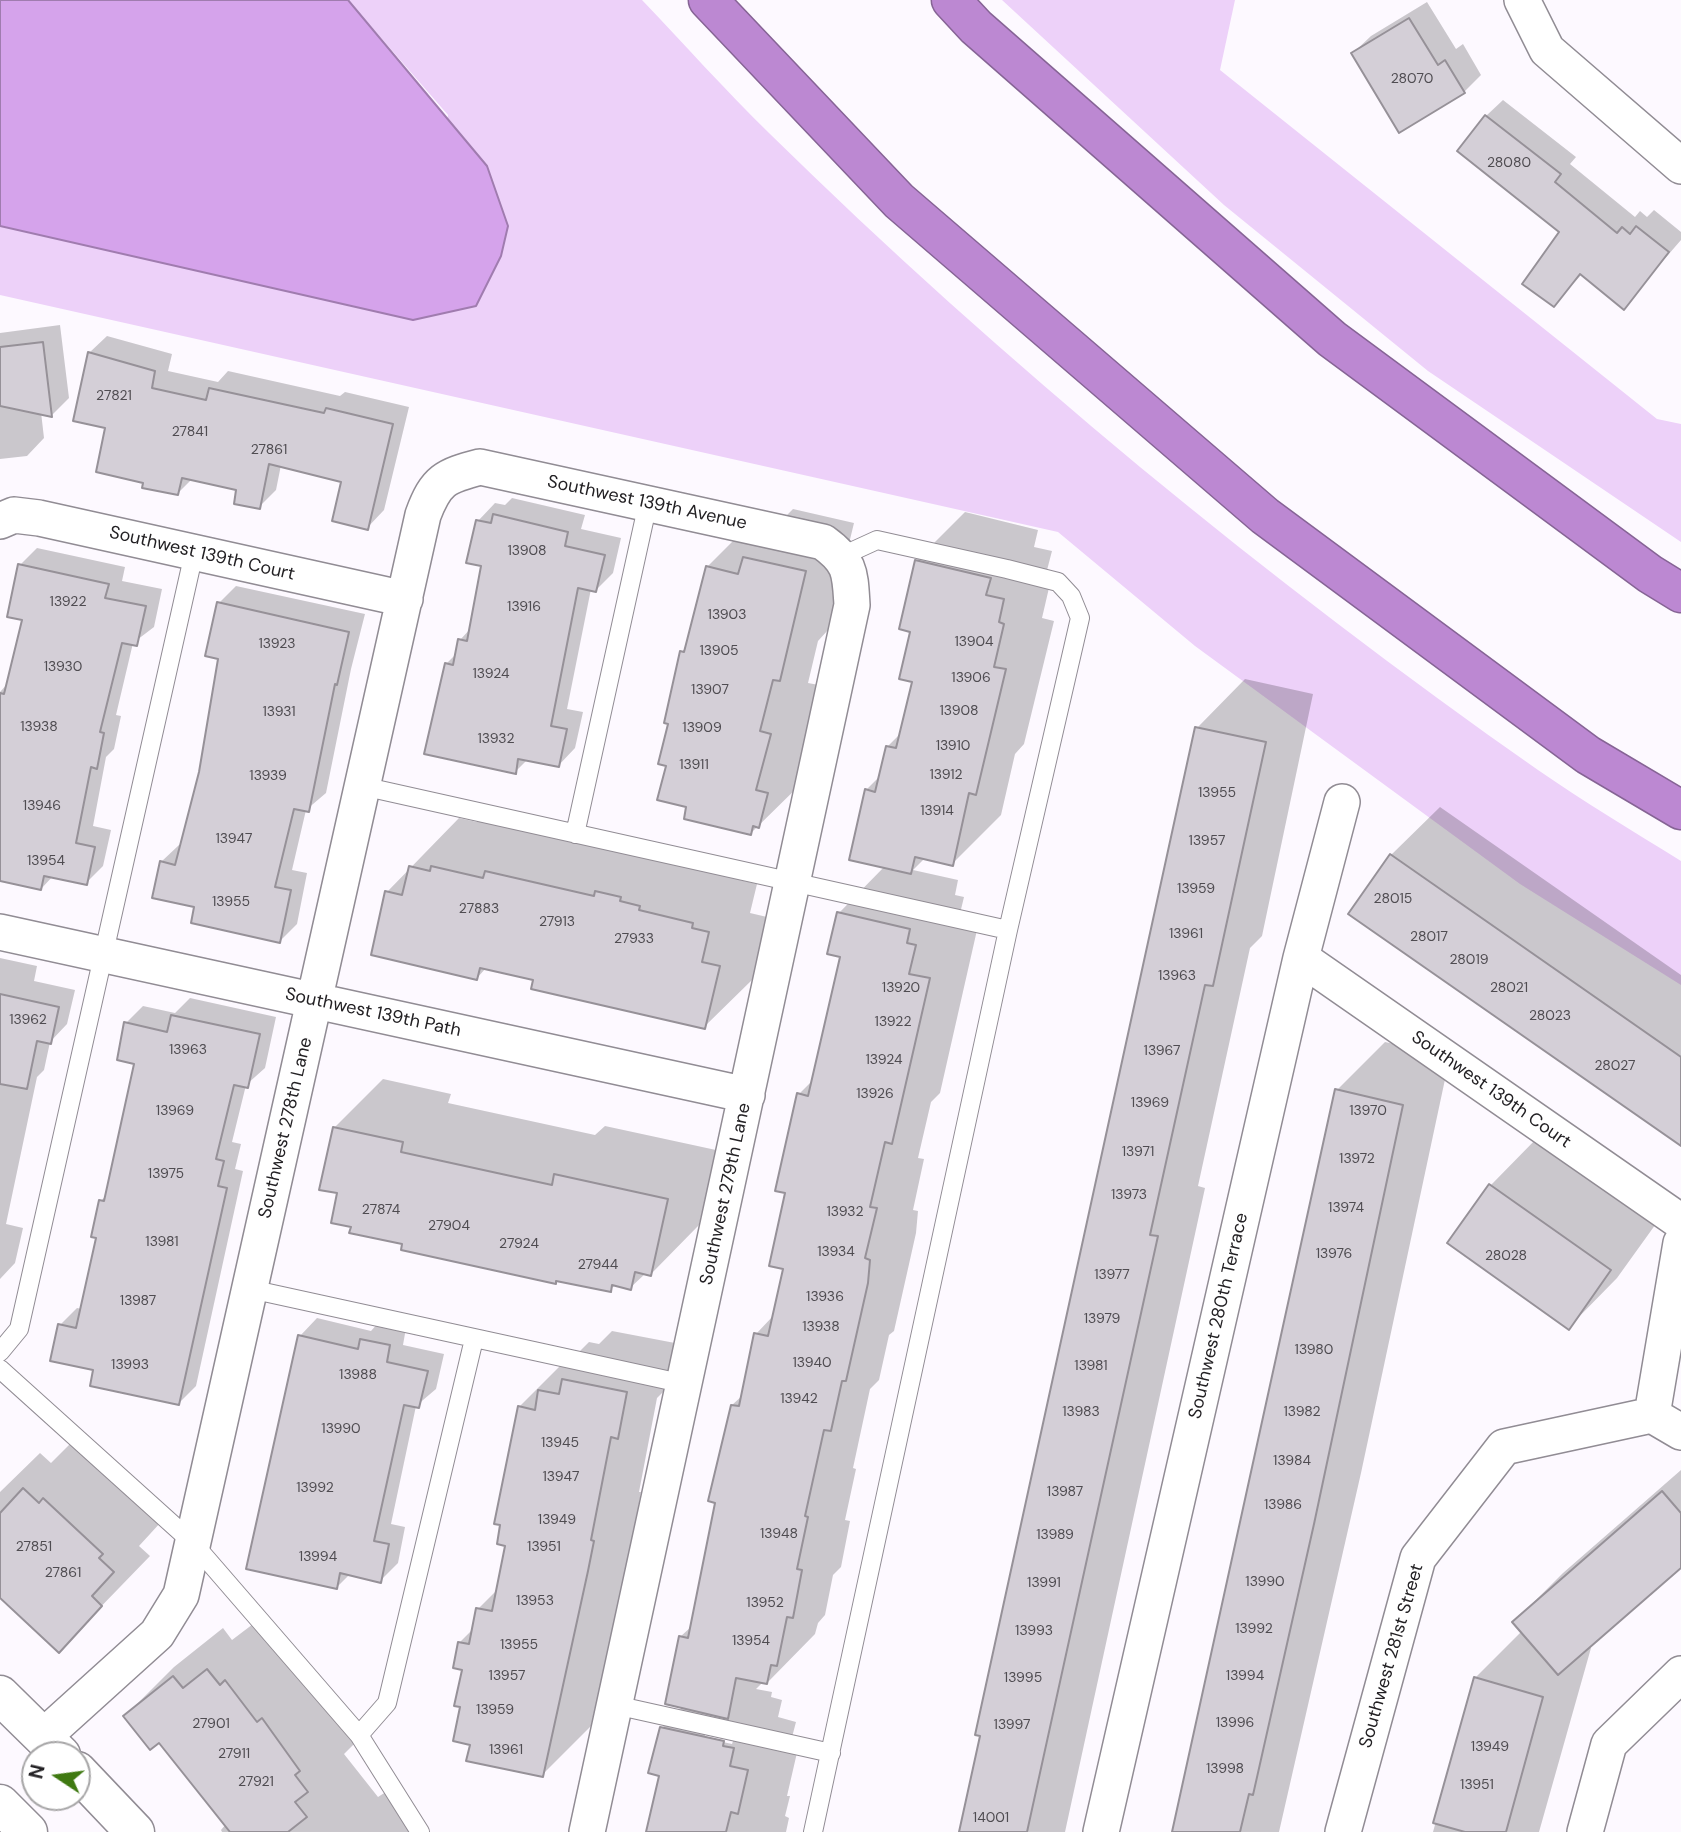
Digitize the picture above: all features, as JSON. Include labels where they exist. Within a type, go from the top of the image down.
[{"type":"highway","points":[[708,0],[899,201],[1265,516],[1588,755],[1681,810]]},
{"type":"highway","points":[[951,0],[987,36],[1332,339],[1650,574],[1681,593]]},
{"type":"street","points":[[1522,0],[1547,50],[1681,166]]},
{"type":"street","name":"Southwest 139th Avenue","points":[[449,475],[480,467],[823,542],[842,556]]},
{"type":"street","name":"Southwest 278th Lane","points":[[57,1741],[157,1634],[181,1595],[423,515],[432,490],[449,475]]},
{"type":"street","name":"Southwest 139th Court","points":[[0,522],[13,515],[39,518],[405,599]]},
{"type":"street","name":"Southwest 279th Lane","points":[[587,1832],[852,606],[850,573],[842,556]]},
{"type":"street","name":"Southwest 280th Terrace","points":[[1101,1832],[1301,958],[1342,802]]},
{"type":"street","name":"Southwest 139th Path","points":[[0,932],[747,1095]]},
{"type":"street","name":"Southwest 139th Court","points":[[1301,958],[1681,1222]]},
{"type":"street","points":[[1666,1424],[1681,1243]]},
{"type":"street","name":"Southwest 281st Street","points":[[1343,1832],[1418,1558],[1504,1447],[1666,1424]]},
{"type":"street","points":[[1585,1832],[1609,1744],[1681,1674]]},
{"type":"street","points":[[0,1695],[47,1741]]},
{"type":"street","points":[[91,1786],[135,1832]]},
{"type":"street","points":[[0,1804],[28,1832]]},
{"type":"lane","points":[[575,834],[648,503]]},
{"type":"lane","points":[[813,1832],[1008,930],[1080,618],[1071,596],[1058,582],[877,540],[842,556]]},
{"type":"lane","points":[[0,1352],[19,1329],[194,553]]},
{"type":"lane","points":[[362,786],[1008,930]]},
{"type":"lane","points":[[250,1289],[685,1384]]},
{"type":"lane","points":[[359,1735],[387,1703],[474,1339]]},
{"type":"lane","points":[[0,1369],[192,1542],[359,1735],[420,1832]]},
{"type":"lane","points":[[615,1705],[831,1753]]},
{"type":"shaded area","points":[[0,0],[348,0],[487,166],[508,226],[501,256],[476,306],[413,320],[0,226]]},
{"type":"shaded area","points":[[348,0],[642,0],[753,117],[858,218],[1044,386],[1140,467],[1337,623],[1437,698],[1555,782],[1681,861],[1681,985],[1520,884],[1195,646],[1058,532],[0,295],[0,226],[413,320],[448,115]]},
{"type":"shaded area","points":[[1002,0],[1235,0],[1220,70],[1657,419],[1681,424],[1681,542],[1428,371],[1224,205]]},
{"type":"building","points":[[1409,18],[1438,65],[1445,60],[1465,93],[1399,133],[1351,53]]},
{"type":"building","points":[[1485,115],[1561,174],[1555,182],[1617,233],[1622,227],[1630,234],[1636,226],[1669,252],[1624,310],[1580,274],[1554,307],[1522,284],[1559,232],[1457,151]]},
{"type":"building","points":[[43,342],[52,417],[0,406],[0,347]]},
{"type":"building","points":[[88,352],[155,371],[152,388],[206,400],[209,388],[324,413],[326,408],[393,424],[368,530],[332,521],[341,482],[269,464],[260,509],[234,504],[236,490],[182,478],[178,495],[142,488],[143,483],[96,472],[105,428],[73,421]]},
{"type":"building","points":[[493,514],[568,532],[565,546],[605,555],[596,592],[578,588],[551,726],[567,729],[559,767],[518,759],[516,774],[424,754],[445,663],[453,665],[458,639],[467,641],[481,566],[466,563],[476,520],[491,523]]},
{"type":"building","points":[[743,557],[806,571],[780,681],[773,680],[760,731],[771,734],[756,790],[768,793],[759,828],[753,826],[751,835],[684,819],[686,807],[657,800],[666,766],[658,764],[668,724],[664,723],[680,651],[684,652],[706,566],[738,574]]},
{"type":"building","points":[[915,560],[991,578],[986,595],[1004,599],[999,622],[1004,624],[994,667],[1006,669],[976,795],[969,793],[953,866],[915,857],[911,874],[849,860],[865,789],[875,792],[886,746],[896,748],[912,682],[899,679],[910,632],[899,629]]},
{"type":"building","points":[[18,564],[109,584],[105,598],[146,606],[137,646],[122,643],[100,732],[104,733],[97,769],[91,767],[76,843],[95,847],[87,885],[44,876],[41,890],[0,881],[0,693],[4,694],[22,620],[7,617]]},
{"type":"building","points":[[217,602],[349,632],[337,685],[335,684],[309,812],[294,809],[275,887],[291,890],[280,943],[191,923],[194,907],[152,898],[160,861],[175,865],[199,772],[218,659],[205,656]]},
{"type":"building","points":[[1195,727],[1266,742],[1213,986],[1205,985],[1150,1235],[1158,1236],[1027,1832],[959,1832],[980,1736],[975,1735]]},
{"type":"building","points":[[1390,854],[1681,1057],[1681,1146],[1348,914]]},
{"type":"building","points":[[409,866],[430,871],[431,866],[483,878],[485,871],[594,896],[595,891],[621,897],[620,901],[640,906],[639,910],[693,923],[692,928],[709,932],[702,962],[720,966],[705,1029],[531,989],[533,980],[480,968],[477,980],[371,955],[385,891],[402,895]]},
{"type":"building","points":[[837,912],[910,929],[907,943],[916,945],[909,974],[930,978],[892,1144],[885,1142],[870,1207],[877,1208],[865,1258],[870,1260],[868,1283],[846,1381],[842,1381],[831,1431],[824,1430],[805,1516],[808,1517],[797,1569],[802,1570],[793,1618],[787,1617],[777,1666],[771,1665],[767,1684],[736,1678],[728,1719],[665,1704],[679,1636],[688,1638],[715,1503],[708,1501],[731,1405],[739,1406],[754,1333],[768,1336],[783,1269],[769,1266],[785,1193],[775,1191],[797,1093],[808,1096],[840,957],[827,954]]},
{"type":"building","points":[[0,994],[59,1007],[51,1044],[37,1041],[27,1089],[0,1084]]},
{"type":"building","points":[[171,1015],[260,1034],[248,1088],[234,1085],[216,1159],[224,1161],[218,1186],[227,1188],[179,1405],[90,1386],[93,1370],[50,1361],[58,1324],[76,1328],[96,1238],[91,1237],[99,1200],[104,1201],[134,1064],[117,1060],[124,1022],[167,1032]]},
{"type":"building","points":[[1335,1089],[1403,1105],[1314,1524],[1253,1795],[1249,1794],[1240,1832],[1172,1832]]},
{"type":"building","points":[[333,1127],[403,1142],[401,1152],[552,1185],[554,1174],[668,1199],[651,1276],[635,1272],[631,1290],[612,1285],[611,1292],[556,1281],[556,1284],[401,1250],[402,1244],[349,1233],[351,1227],[331,1223],[337,1193],[319,1190]]},
{"type":"building","points":[[1489,1184],[1611,1270],[1569,1330],[1447,1243]]},
{"type":"building","points":[[298,1335],[358,1349],[360,1339],[390,1345],[387,1362],[428,1371],[419,1408],[404,1405],[374,1541],[389,1544],[381,1583],[340,1573],[337,1589],[246,1569]]},
{"type":"building","points":[[562,1379],[627,1392],[618,1439],[611,1437],[591,1540],[594,1541],[543,1777],[466,1761],[470,1745],[453,1741],[460,1707],[454,1706],[462,1670],[453,1668],[458,1642],[469,1644],[476,1608],[492,1611],[505,1546],[497,1544],[500,1525],[494,1524],[518,1406],[535,1410],[538,1390],[559,1394]]},
{"type":"building","points":[[23,1488],[39,1503],[43,1498],[103,1554],[99,1558],[114,1572],[92,1596],[102,1606],[59,1653],[0,1598],[0,1513]]},
{"type":"building","points":[[1662,1491],[1681,1513],[1681,1568],[1558,1675],[1512,1622]]},
{"type":"building","points":[[207,1669],[220,1685],[225,1680],[257,1722],[262,1718],[300,1771],[295,1775],[308,1792],[295,1802],[307,1817],[288,1832],[230,1832],[159,1743],[150,1750],[123,1716],[173,1676],[183,1688]]},
{"type":"building","points":[[1474,1677],[1543,1697],[1506,1832],[1465,1832],[1433,1823]]},
{"type":"building","points":[[660,1727],[724,1741],[723,1746],[734,1748],[730,1766],[748,1770],[738,1814],[731,1812],[726,1832],[646,1832],[659,1776],[648,1773]]}]
